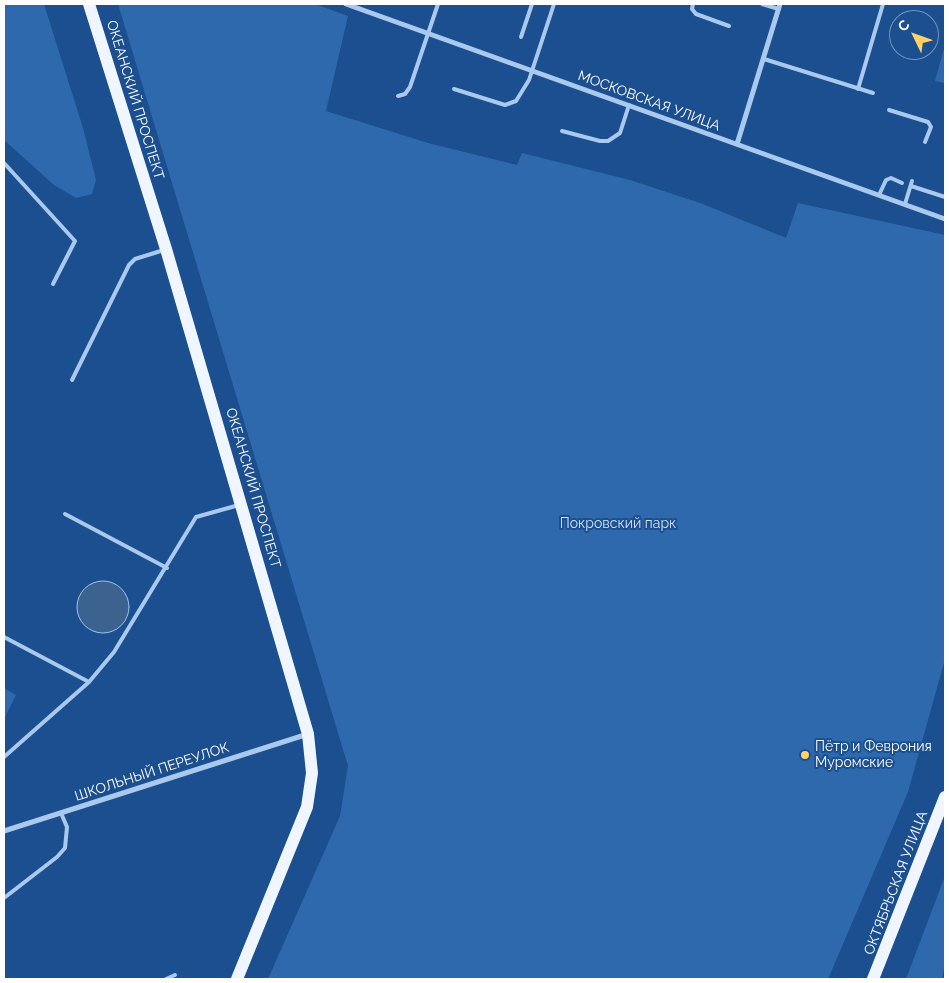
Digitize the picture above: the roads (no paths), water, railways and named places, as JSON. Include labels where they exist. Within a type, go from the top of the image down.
[{"type":"main road","name":"ОКЕАНСКИЙ ПРОСПЕКТ","points":[[89,4],[166,249],[308,734],[312,773],[307,807],[236,979]]},
{"type":"main road","name":"ОКТЯБРЬСКАЯ УЛИЦА","points":[[873,979],[945,797]]},
{"type":"street","name":"МОСКОВСКАЯ УЛИЦА","points":[[346,4],[945,219]]},
{"type":"street","points":[[737,144],[779,6]]},
{"type":"street","name":"ШКОЛЬНЫЙ ПЕРЕУЛОК","points":[[4,831],[308,734]]},
{"type":"lane","points":[[398,96],[405,94],[410,87],[438,4]]},
{"type":"lane","points":[[521,37],[532,4]]},
{"type":"lane","points":[[454,89],[505,105],[510,105],[516,101],[524,90],[532,70],[554,4]]},
{"type":"lane","points":[[693,4],[692,9],[696,14],[729,26]]},
{"type":"lane","points":[[762,4],[779,6]]},
{"type":"lane","points":[[858,89],[883,4]]},
{"type":"lane","points":[[764,59],[873,94]]},
{"type":"lane","points":[[562,131],[600,141],[608,141],[620,133],[629,105]]},
{"type":"lane","points":[[889,110],[928,122],[931,127],[925,142]]},
{"type":"lane","points":[[4,163],[75,241],[53,284]]},
{"type":"lane","points":[[879,195],[886,180],[891,178],[902,183]]},
{"type":"lane","points":[[905,204],[912,183],[945,197]]},
{"type":"lane","points":[[72,380],[129,266],[135,259],[166,249]]},
{"type":"lane","points":[[4,757],[89,682],[114,652],[167,568],[196,517],[242,504]]},
{"type":"lane","points":[[65,514],[167,568]]},
{"type":"lane","points":[[4,636],[89,682]]},
{"type":"lane","points":[[4,898],[57,858],[65,848],[67,827],[61,813]]},
{"type":"lane","points":[[166,979],[175,974]]},
{"type":"place","name":"Пётр и Феврония Муромские","points":[[805,755]]},
{"type":"park label","name":"Покровский парк","points":[[618,524]]}]
